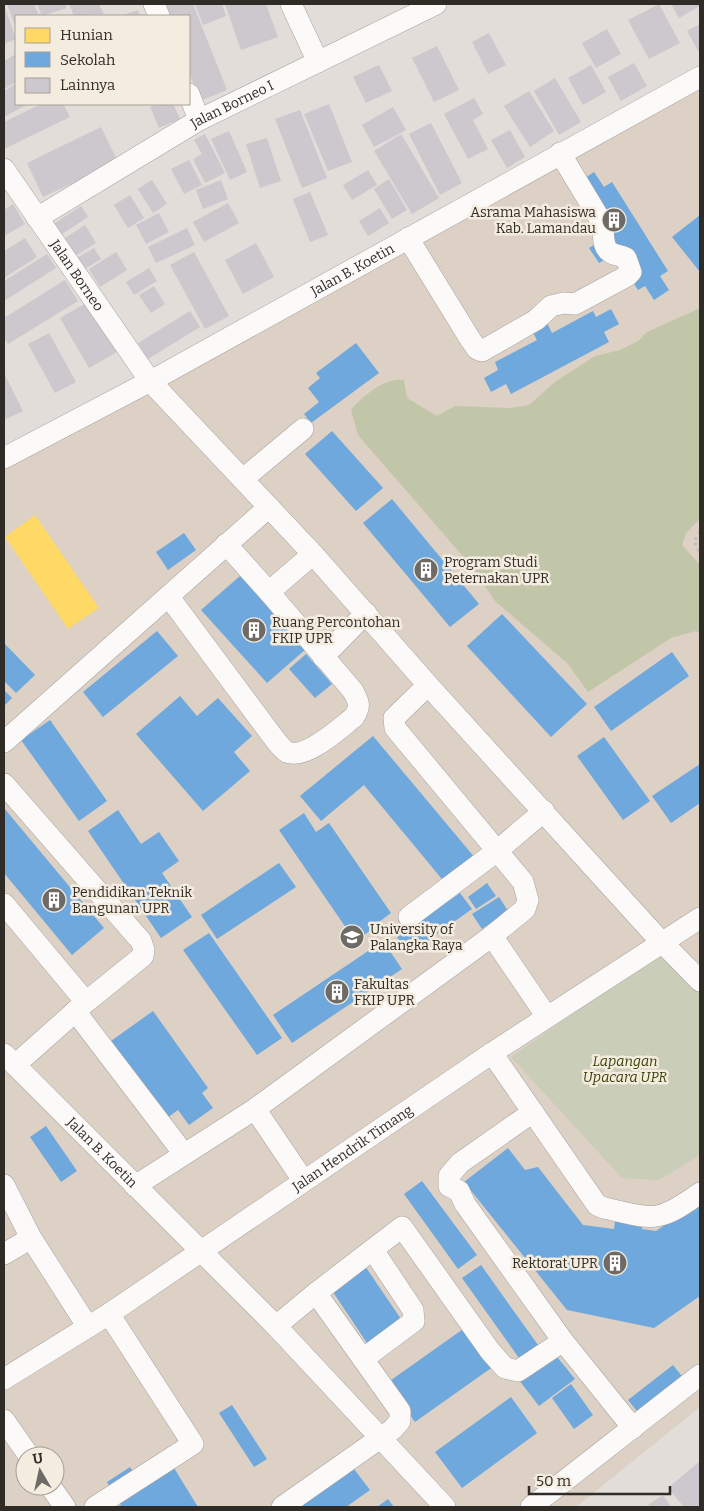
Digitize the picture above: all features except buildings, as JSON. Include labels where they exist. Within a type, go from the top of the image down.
[{"type":"street","points":[[291,4],[318,62]]},
{"type":"street","name":"Jalan Borneo I","points":[[37,218],[199,120],[436,4]]},
{"type":"street","name":"Jalan B. Koetin","points":[[4,458],[150,381],[700,77]]},
{"type":"street","points":[[190,97],[199,120]]},
{"type":"street","points":[[408,238],[470,339],[477,349],[482,351],[536,320],[551,306],[564,303],[575,304],[606,288],[627,276],[631,272],[631,266],[626,258],[614,254],[605,247],[603,242],[604,230],[601,222],[560,153]]},
{"type":"street","name":"Jalan Borneo","points":[[4,169],[10,190],[37,218],[150,381],[313,554],[428,685],[654,934],[700,981]]},
{"type":"street","points":[[243,479],[303,429]]},
{"type":"street","points":[[4,742],[169,598],[226,544],[269,507]]},
{"type":"street","points":[[169,598],[276,741],[287,752],[308,751],[354,717],[359,709],[359,702],[352,691],[226,544]]},
{"type":"street","points":[[269,592],[313,554]]},
{"type":"street","points":[[323,657],[366,613]]},
{"type":"street","points":[[135,1186],[255,1109],[492,936],[525,909],[528,900],[523,882],[395,728],[394,718],[428,685]]},
{"type":"street","points":[[4,784],[141,941],[144,950],[143,956],[81,1006],[9,1059]]},
{"type":"street","points":[[409,917],[497,851],[544,811]]},
{"type":"street","points":[[4,904],[81,1006],[184,1154]]},
{"type":"street","name":"Jalan Hendrik Timang","points":[[4,1379],[108,1314],[492,1053],[700,918]]},
{"type":"street","points":[[492,936],[547,1018]]},
{"type":"street","points":[[492,1053],[597,1205],[653,1218],[676,1210],[700,1193]]},
{"type":"street","name":"Jalan B. Koetin","points":[[9,1059],[276,1326],[445,1507]]},
{"type":"street","points":[[255,1109],[303,1180]]},
{"type":"street","points":[[533,1112],[460,1163],[449,1176],[449,1186],[459,1191],[465,1204],[564,1342],[633,1428]]},
{"type":"street","points":[[4,1185],[31,1238],[88,1327]]},
{"type":"street","points":[[276,1326],[402,1227],[490,1351],[505,1368],[518,1371],[564,1342]]},
{"type":"street","points":[[4,1254],[31,1238]]},
{"type":"street","points":[[363,1359],[414,1321],[413,1310],[373,1250]]},
{"type":"street","points":[[282,1507],[393,1429],[400,1421],[400,1411],[316,1293]]},
{"type":"street","points":[[94,1507],[193,1444],[108,1314]]},
{"type":"street","points":[[530,1507],[700,1375]]},
{"type":"street","points":[[4,1420],[22,1446]]},
{"type":"street","points":[[57,1496],[65,1507]]},
{"type":"path","points":[[700,532],[694,541],[700,554]]},
{"type":"shaded area","name":"University of Palangka Raya","points":[[700,89],[700,1407],[576,1507],[4,1507],[4,467]]},
{"type":"green space","points":[[698,309],[700,310],[700,519],[686,533],[682,545],[700,565],[700,634],[696,631],[671,638],[588,692],[567,663],[495,601],[473,568],[358,435],[351,410],[375,389],[397,380],[404,380],[407,398],[437,416],[455,406],[509,408],[529,405],[555,382],[595,356],[620,350],[638,341],[647,332]]},
{"type":"green space","name":"Lapangan Upacara UPR","points":[[666,949],[700,988],[700,1155],[659,1180],[622,1178],[511,1057]]},
{"type":"place","name":"Asrama Mahasiswa Kab. Lamandau","points":[[614,220]]},
{"type":"place","name":"Program Studi Peternakan UPR","points":[[426,570]]},
{"type":"place","name":"Ruang Percontohan FKIP UPR","points":[[254,630]]},
{"type":"place","name":"Pendidikan Teknik Bangunan UPR","points":[[54,900]]},
{"type":"place","name":"University of Palangka Raya","points":[[352,937]]},
{"type":"place","name":"Fakultas FKIP UPR","points":[[337,992]]},
{"type":"place","name":"Rektorat UPR","points":[[615,1263]]}]
